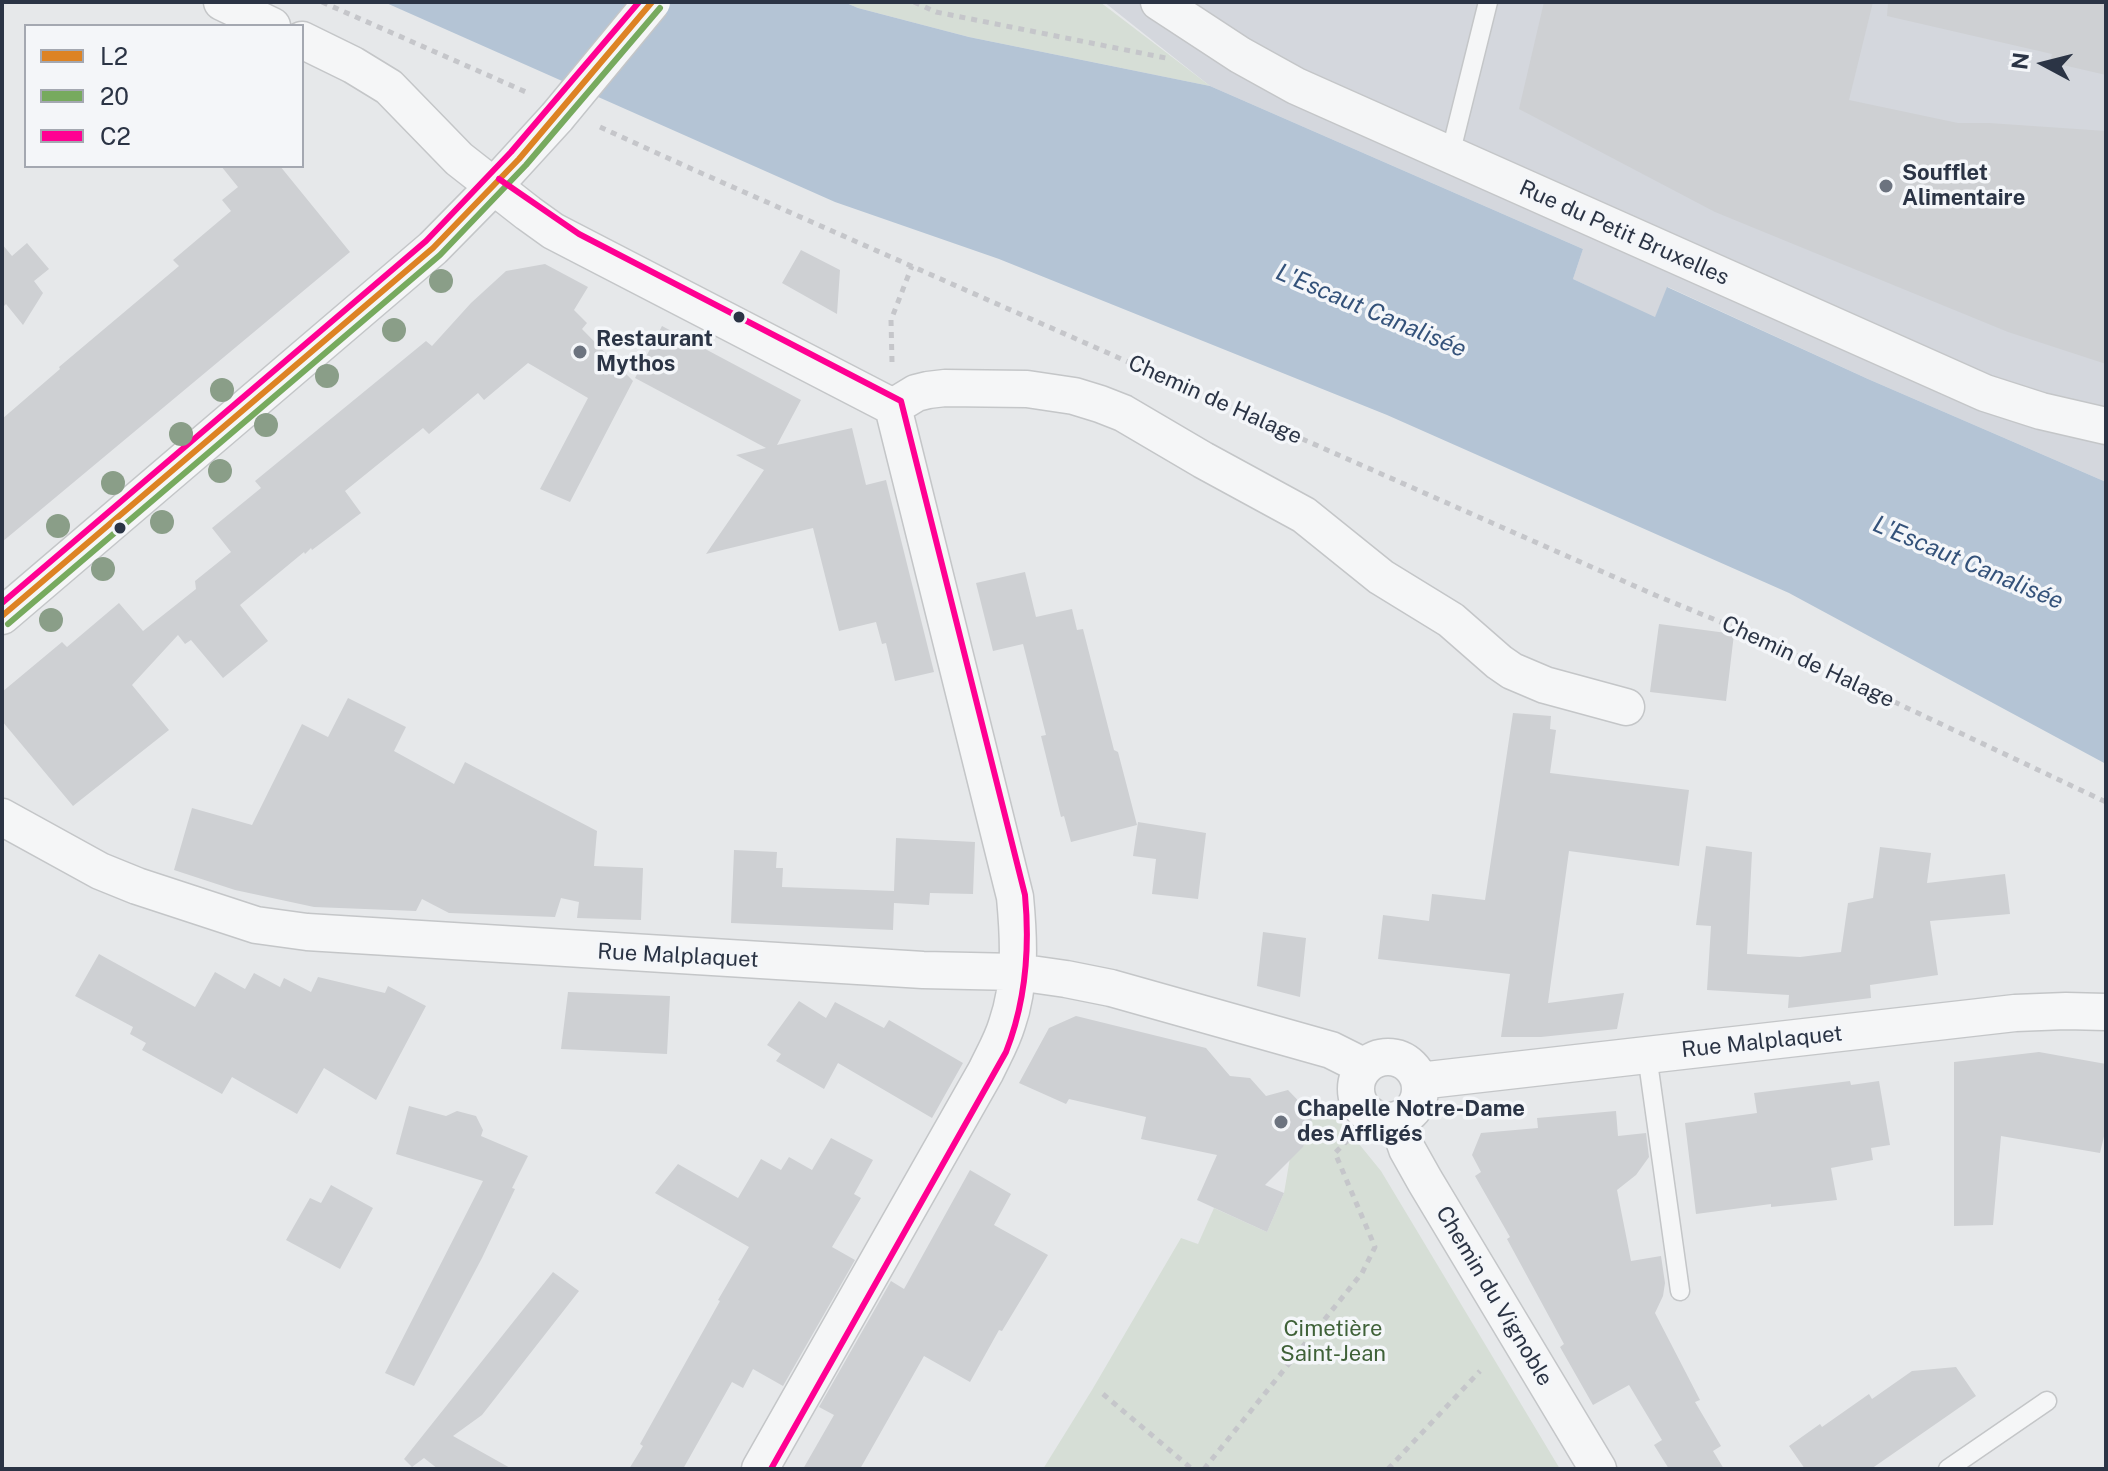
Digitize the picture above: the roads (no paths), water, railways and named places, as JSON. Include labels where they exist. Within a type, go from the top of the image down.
[{"type":"street","points":[[222,2],[268,24]]},
{"type":"street","points":[[2,616],[433,248],[493,187],[545,106],[652,2]]},
{"type":"street","name":"Rue du Petit Bruxelles","points":[[1159,2],[1267,71],[1450,155],[1985,393],[2041,411],[2106,426]]},
{"type":"street","points":[[304,41],[389,87],[459,159],[493,187],[574,243],[893,407],[1015,897],[1017,972],[1007,1025],[992,1059],[760,1469]]},
{"type":"street","points":[[893,407],[916,393],[928,390],[1027,389],[1074,396],[1123,413],[1304,515],[1381,577],[1451,620],[1512,671],[1545,685],[1626,707]]},
{"type":"street","name":"Rue Malplaquet","points":[[2,817],[93,867],[137,886],[272,928],[661,955],[923,970],[1017,972],[1111,988],[1331,1050],[1365,1067]]},
{"type":"street","name":"Rue Malplaquet","points":[[1419,1081],[2015,1013],[2106,1012]]},
{"type":"street","points":[[1381,1057],[1405,1061],[1413,1068],[1419,1081],[1420,1096],[1410,1113],[1385,1118],[1362,1108],[1357,1094],[1357,1079],[1372,1060],[1381,1057]]},
{"type":"street","name":"Chemin du Vignoble","points":[[1385,1118],[1407,1149],[1598,1469]]},
{"type":"lane","points":[[1450,155],[1488,2]]},
{"type":"lane","points":[[1647,1055],[1680,1291]]},
{"type":"lane","points":[[1948,1469],[2047,1401]]},
{"type":"water","name":"L'Escaut Canalisée","points":[[384,2],[844,2],[969,37],[1210,86],[1583,249],[1573,279],[1655,317],[1667,287],[1868,379],[2106,482],[2106,764],[1789,593],[1387,415],[999,259],[835,202]]},
{"type":"place","name":"Soufflet Alimentaire","points":[[1886,186]]},
{"type":"place","name":"Restaurant Mythos","points":[[580,352]]},
{"type":"place","name":"Chapelle Notre-Dame des Affligés","points":[[1281,1122]]},
{"type":"park label","name":"Cimetière Saint-Jean","points":[[1333,1342]]}]
